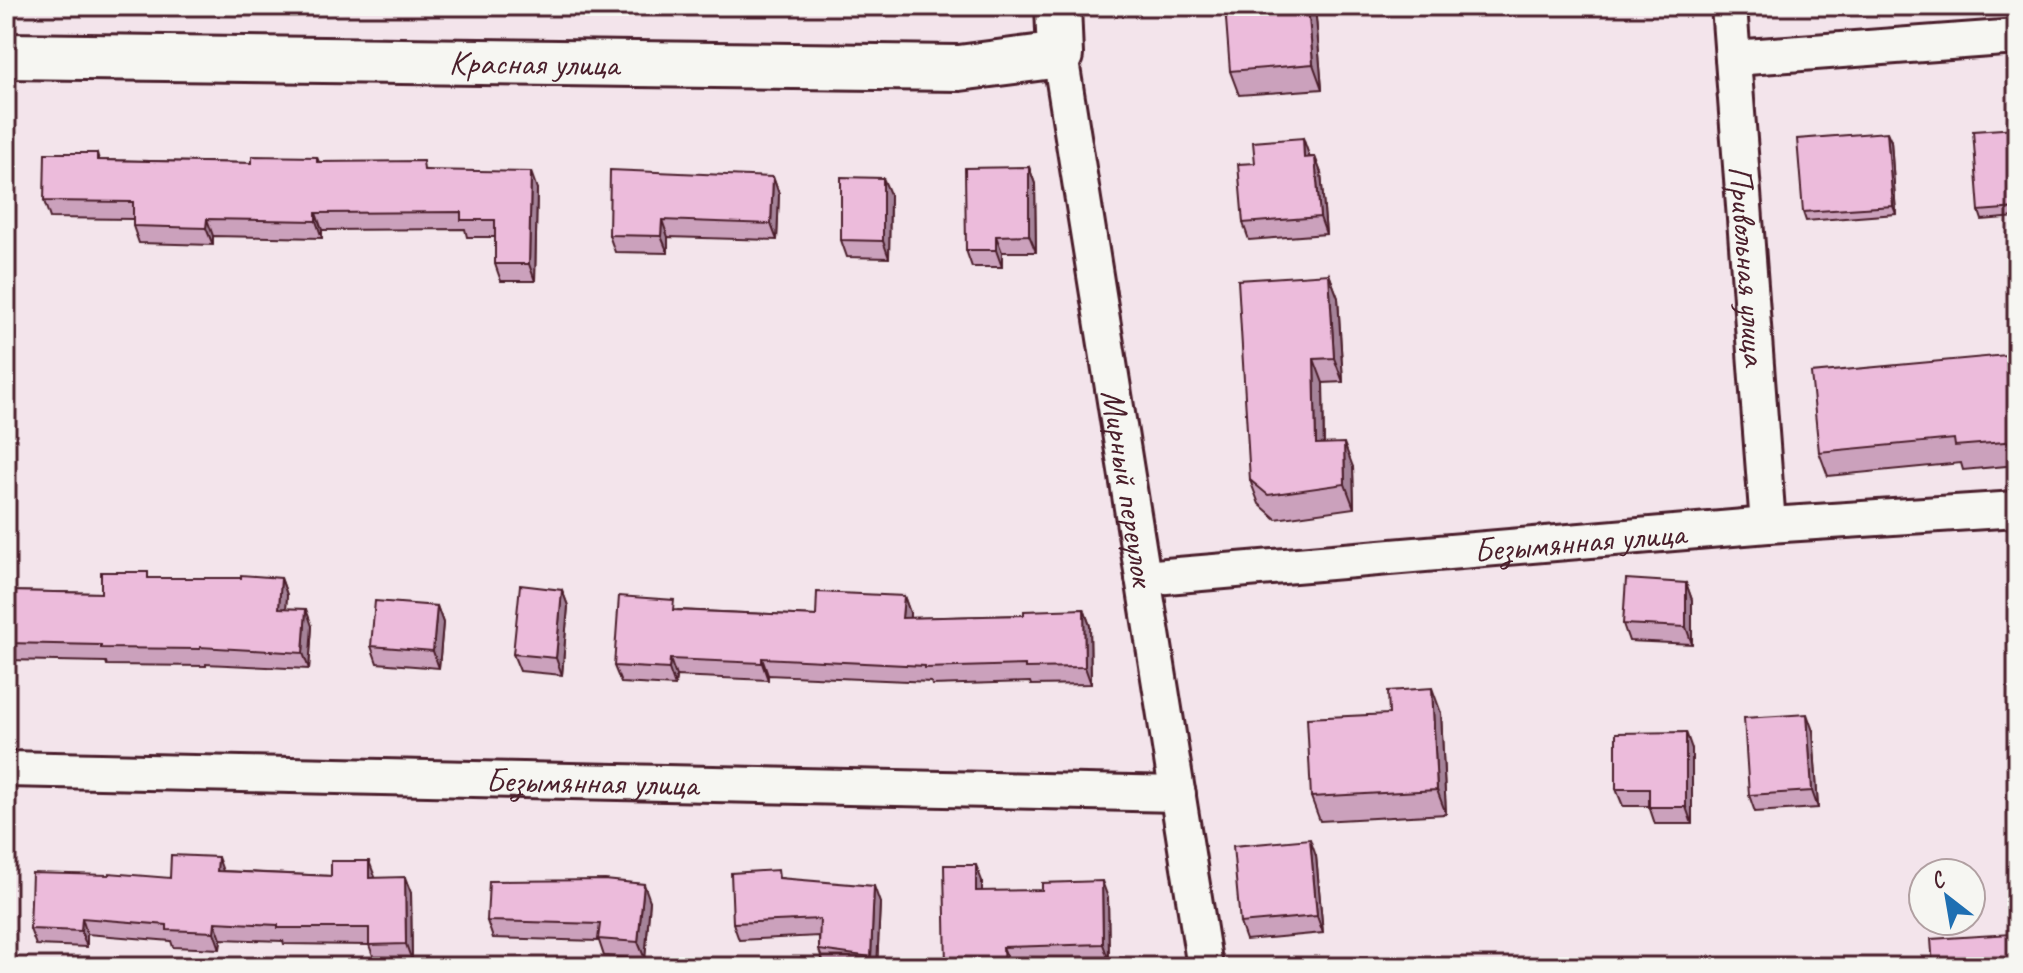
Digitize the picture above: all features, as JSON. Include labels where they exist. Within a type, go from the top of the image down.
[{"type":"street","name":"Мирный переулок","points":[[1058,6],[1060,55],[1205,967]]},
{"type":"street","name":"Привольная улица","points":[[1729,6],[1768,525]]},
{"type":"street","points":[[1733,58],[2017,37]]},
{"type":"street","name":"Красная улица","points":[[6,56],[959,68],[1060,55]]},
{"type":"street","name":"Безымянная улица","points":[[1143,578],[1768,525],[2017,509]]},
{"type":"street","name":"Безымянная улица","points":[[6,769],[1178,794]]},
{"type":"building","points":[[1225,6],[1308,6],[1313,64],[1230,71]]},
{"type":"building","points":[[2017,128],[2017,208],[1979,211],[1973,131]]},
{"type":"building","points":[[1887,132],[1893,206],[1803,212],[1797,139]]},
{"type":"building","points":[[1303,138],[1304,158],[1315,157],[1320,217],[1243,223],[1238,164],[1255,163],[1253,142]]},
{"type":"building","points":[[45,153],[97,153],[97,160],[252,163],[252,156],[317,157],[317,162],[423,161],[424,170],[531,172],[529,264],[495,264],[495,220],[461,220],[461,212],[316,213],[316,221],[207,219],[206,228],[133,226],[133,202],[44,201]]},
{"type":"building","points":[[1029,167],[1029,235],[996,236],[996,250],[966,250],[965,168]]},
{"type":"building","points":[[610,170],[773,177],[771,224],[662,220],[661,236],[609,235]]},
{"type":"building","points":[[841,177],[883,178],[883,241],[841,240]]},
{"type":"building","points":[[1329,274],[1334,358],[1314,359],[1316,444],[1344,443],[1345,484],[1268,495],[1250,480],[1238,280]]},
{"type":"building","points":[[2017,354],[2017,441],[1955,446],[1954,439],[1819,452],[1811,373]]},
{"type":"building","points":[[101,572],[148,572],[148,578],[241,578],[241,575],[281,578],[279,608],[306,609],[303,653],[200,647],[101,648],[101,645],[6,643],[6,591],[101,593]]},
{"type":"building","points":[[1626,579],[1686,583],[1686,627],[1623,624]]},
{"type":"building","points":[[520,585],[562,590],[556,658],[513,654]]},
{"type":"building","points":[[817,592],[904,596],[902,618],[1024,615],[1024,611],[1084,609],[1085,667],[925,668],[762,658],[762,663],[670,659],[669,669],[614,666],[619,596],[674,600],[673,610],[816,616]]},
{"type":"building","points":[[375,601],[437,606],[433,651],[371,646]]},
{"type":"building","points":[[1432,688],[1437,790],[1311,797],[1307,718],[1389,714],[1388,691]]},
{"type":"building","points":[[1807,714],[1812,791],[1749,795],[1744,718]]},
{"type":"building","points":[[2012,719],[2017,719],[2017,825],[2011,825]]},
{"type":"building","points":[[1686,732],[1686,807],[1649,807],[1649,789],[1616,789],[1616,733]]},
{"type":"building","points":[[1310,839],[1317,916],[1240,923],[1233,846]]},
{"type":"building","points":[[171,855],[218,857],[217,871],[331,876],[331,861],[369,861],[369,878],[405,877],[406,944],[369,945],[369,928],[278,928],[278,925],[215,922],[214,932],[167,930],[167,925],[82,918],[81,931],[30,929],[32,873],[109,873],[170,878]]},
{"type":"building","points":[[944,865],[976,865],[976,891],[1042,890],[1042,883],[1102,881],[1103,944],[1003,947],[1004,967],[946,967]]},
{"type":"building","points":[[778,870],[779,878],[874,886],[871,957],[819,950],[820,919],[733,923],[731,873]]},
{"type":"building","points":[[605,880],[644,884],[638,942],[598,939],[600,924],[487,921],[489,881]]},
{"type":"building","points":[[2011,934],[2014,967],[1933,967],[1931,939]]},
{"type":"building","points":[[1759,959],[1759,967],[1696,967],[1696,961]]}]
